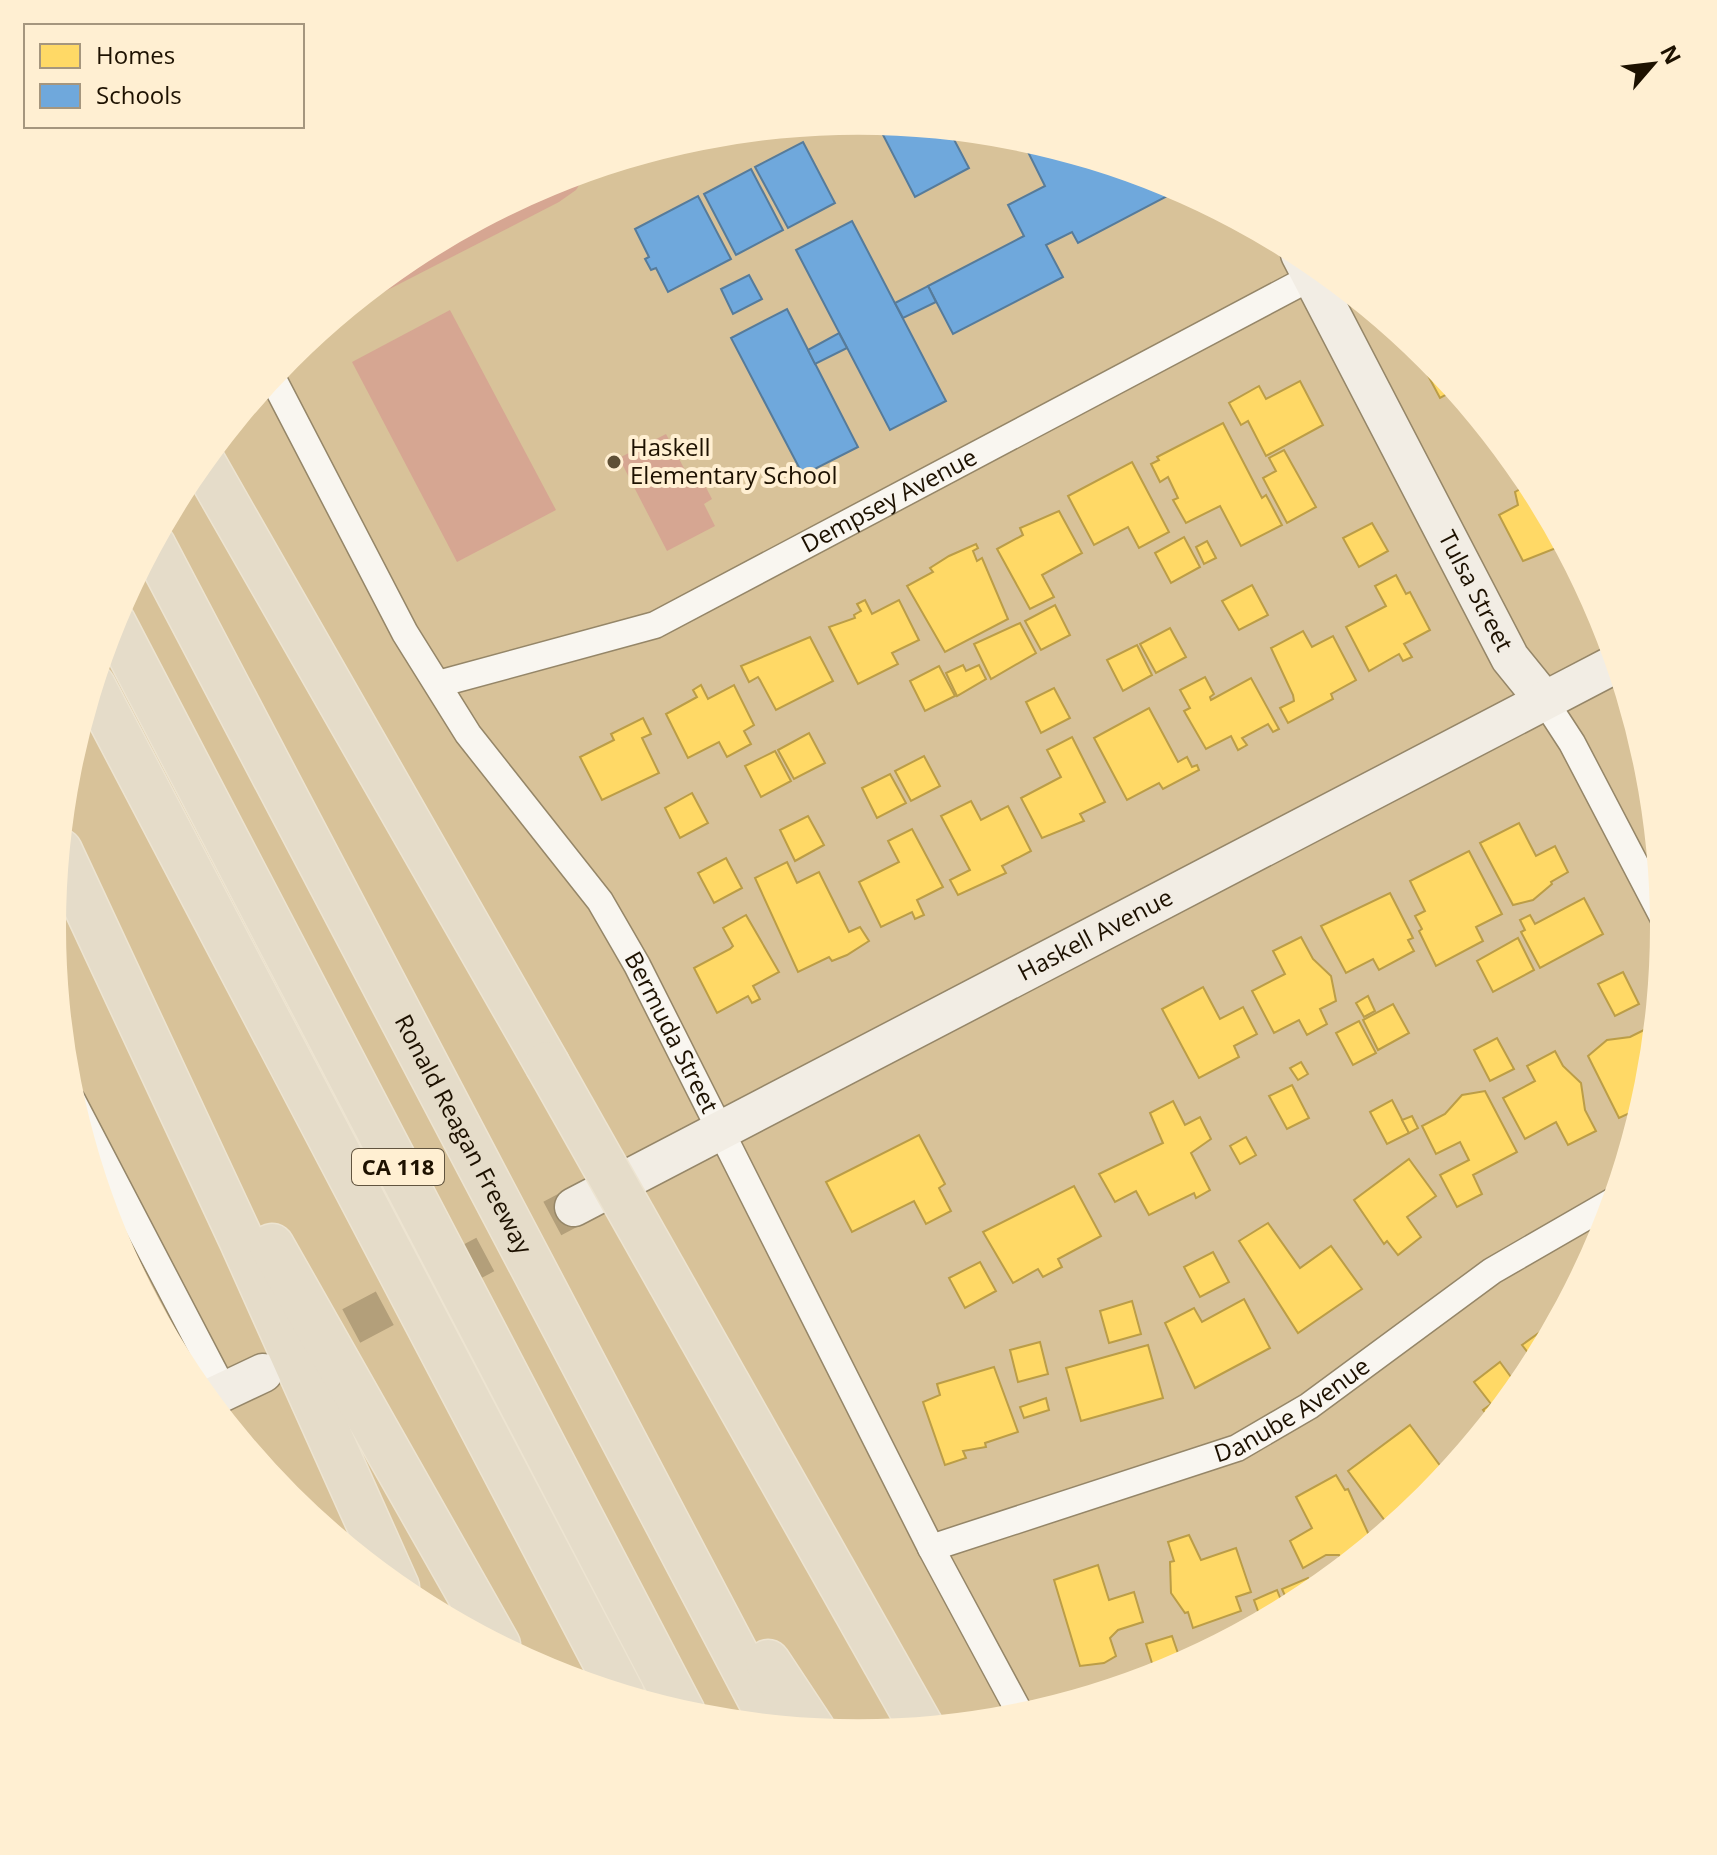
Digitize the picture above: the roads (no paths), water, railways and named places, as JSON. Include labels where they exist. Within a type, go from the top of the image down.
[{"type":"highway","points":[[210,474],[916,1717]]},
{"type":"highway","name":"Ronald Reagan Freeway","points":[[159,556],[768,1714]]},
{"type":"highway","name":"CA 118","points":[[121,637],[675,1698]]},
{"type":"highway","name":"CA 118","points":[[100,699],[615,1682]]},
{"type":"highway","points":[[69,870],[241,1239],[386,1563]]},
{"type":"highway","points":[[108,955],[488,1628]]},
{"type":"highway","points":[[643,1473],[805,1718]]},
{"type":"main road","name":"Tulsa Street","points":[[1321,285],[1510,658],[1544,700]]},
{"type":"main road","name":"Haskell Avenue","points":[[574,1207],[1443,757],[1607,668]]},
{"type":"main road","points":[[218,1394],[263,1373]]},
{"type":"street","name":"Dempsey Avenue","points":[[438,684],[655,625],[1303,272]]},
{"type":"street","name":"Bermuda Street","points":[[278,389],[405,633],[468,734],[600,901],[722,1129],[931,1548],[1015,1704]]},
{"type":"street","name":"Tulsa Street","points":[[1544,700],[1572,743],[1650,891]]},
{"type":"street","points":[[101,1160],[209,1380]]},
{"type":"street","name":"Danube Avenue","points":[[931,1548],[1237,1448],[1309,1406],[1492,1271],[1599,1209]]},
{"type":"tunnel","points":[[301,1353],[574,1207]]},
{"type":"place","name":"Haskell Elementary School","points":[[614,462]]}]
